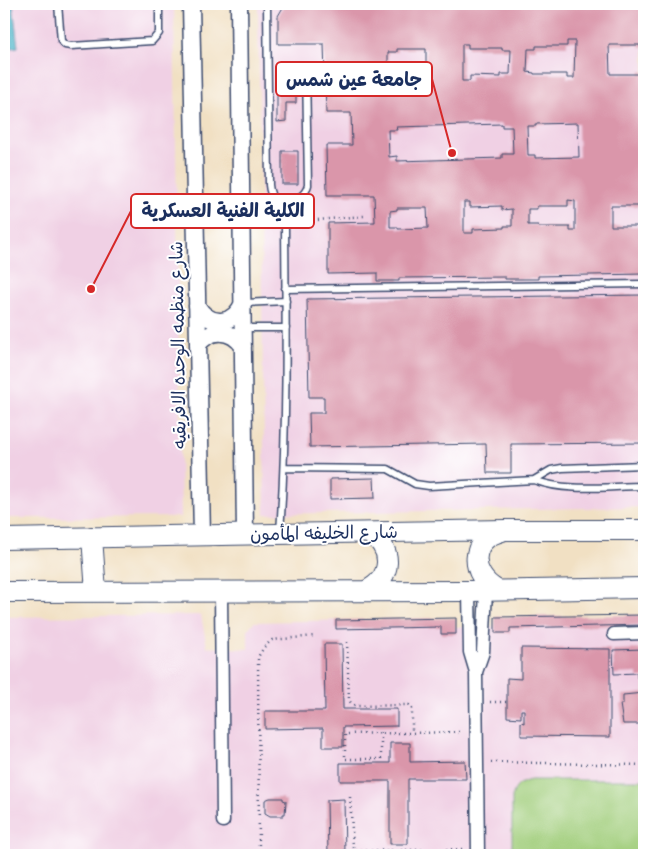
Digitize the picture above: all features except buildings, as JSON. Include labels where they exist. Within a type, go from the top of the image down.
[{"type":"main road","name":"شارع الخليفه المأمون","points":[[4,539],[504,530],[644,530]]},
{"type":"main road","points":[[484,590],[489,585],[482,579],[478,571],[476,562],[477,552],[487,537],[504,530]]},
{"type":"main road","points":[[366,591],[380,582],[384,575],[387,559],[381,543],[369,533]]},
{"type":"main road","points":[[92,538],[96,592]]},
{"type":"main road","points":[[4,592],[644,588]]},
{"type":"street","name":"شارع منظمه الوحده الافريقيه","points":[[191,4],[202,536]]},
{"type":"street","points":[[239,4],[245,535]]},
{"type":"street","points":[[197,306],[205,316],[216,321],[222,321],[239,313],[243,303]]},
{"type":"street","points":[[198,345],[206,336],[218,332],[235,337],[243,346]]},
{"type":"street","points":[[478,852],[476,672],[470,652],[484,590]]},
{"type":"street","points":[[221,591],[223,821]]},
{"type":"street","points":[[614,634],[644,633]]},
{"type":"lane","points":[[58,4],[61,40],[65,45],[71,46],[152,41],[159,33],[159,4]]},
{"type":"lane","points":[[267,4],[269,184],[273,201],[284,223],[286,288],[284,468],[280,534]]},
{"type":"lane","points":[[273,201],[297,200],[304,194],[308,186],[306,68]]},
{"type":"lane","points":[[286,288],[644,284]]},
{"type":"lane","points":[[243,303],[286,301]]},
{"type":"lane","points":[[242,328],[286,328]]},
{"type":"lane","points":[[534,480],[552,470],[562,468],[644,466]]},
{"type":"lane","points":[[284,468],[388,470],[415,484],[429,486],[534,480],[547,485],[562,487],[644,486]]},
{"type":"path","points":[[284,223],[364,216]]},
{"type":"path","points":[[259,855],[258,657],[264,647],[272,640],[315,636]]},
{"type":"path","points":[[347,642],[349,700],[351,703],[356,706],[409,704],[412,709],[412,733]]},
{"type":"path","points":[[494,702],[507,702]]},
{"type":"path","points":[[381,733],[381,759],[345,759],[345,734],[381,733],[477,732]]},
{"type":"path","points":[[477,762],[644,765]]},
{"type":"path","points":[[350,797],[353,846],[355,850],[410,853],[478,852]]},
{"type":"shaded area","points":[[4,4],[174,4],[181,517],[4,518]]},
{"type":"shaded area","points":[[258,4],[644,4],[644,507],[265,514]]},
{"type":"shaded area","points":[[201,615],[207,647],[248,649],[248,629],[254,622],[456,618],[456,627],[494,627],[495,617],[644,615],[644,855],[4,855],[4,617]]},
{"type":"green space","points":[[531,780],[644,780],[644,855],[512,855],[513,794],[518,786]]},
{"type":"water","points":[[4,4],[13,4],[18,47],[4,49]]},
{"type":"place","name":"جامعة عين شمس","points":[[452,153]]},
{"type":"place","name":"الكلية الفنية العسكرية","points":[[91,289]]}]
